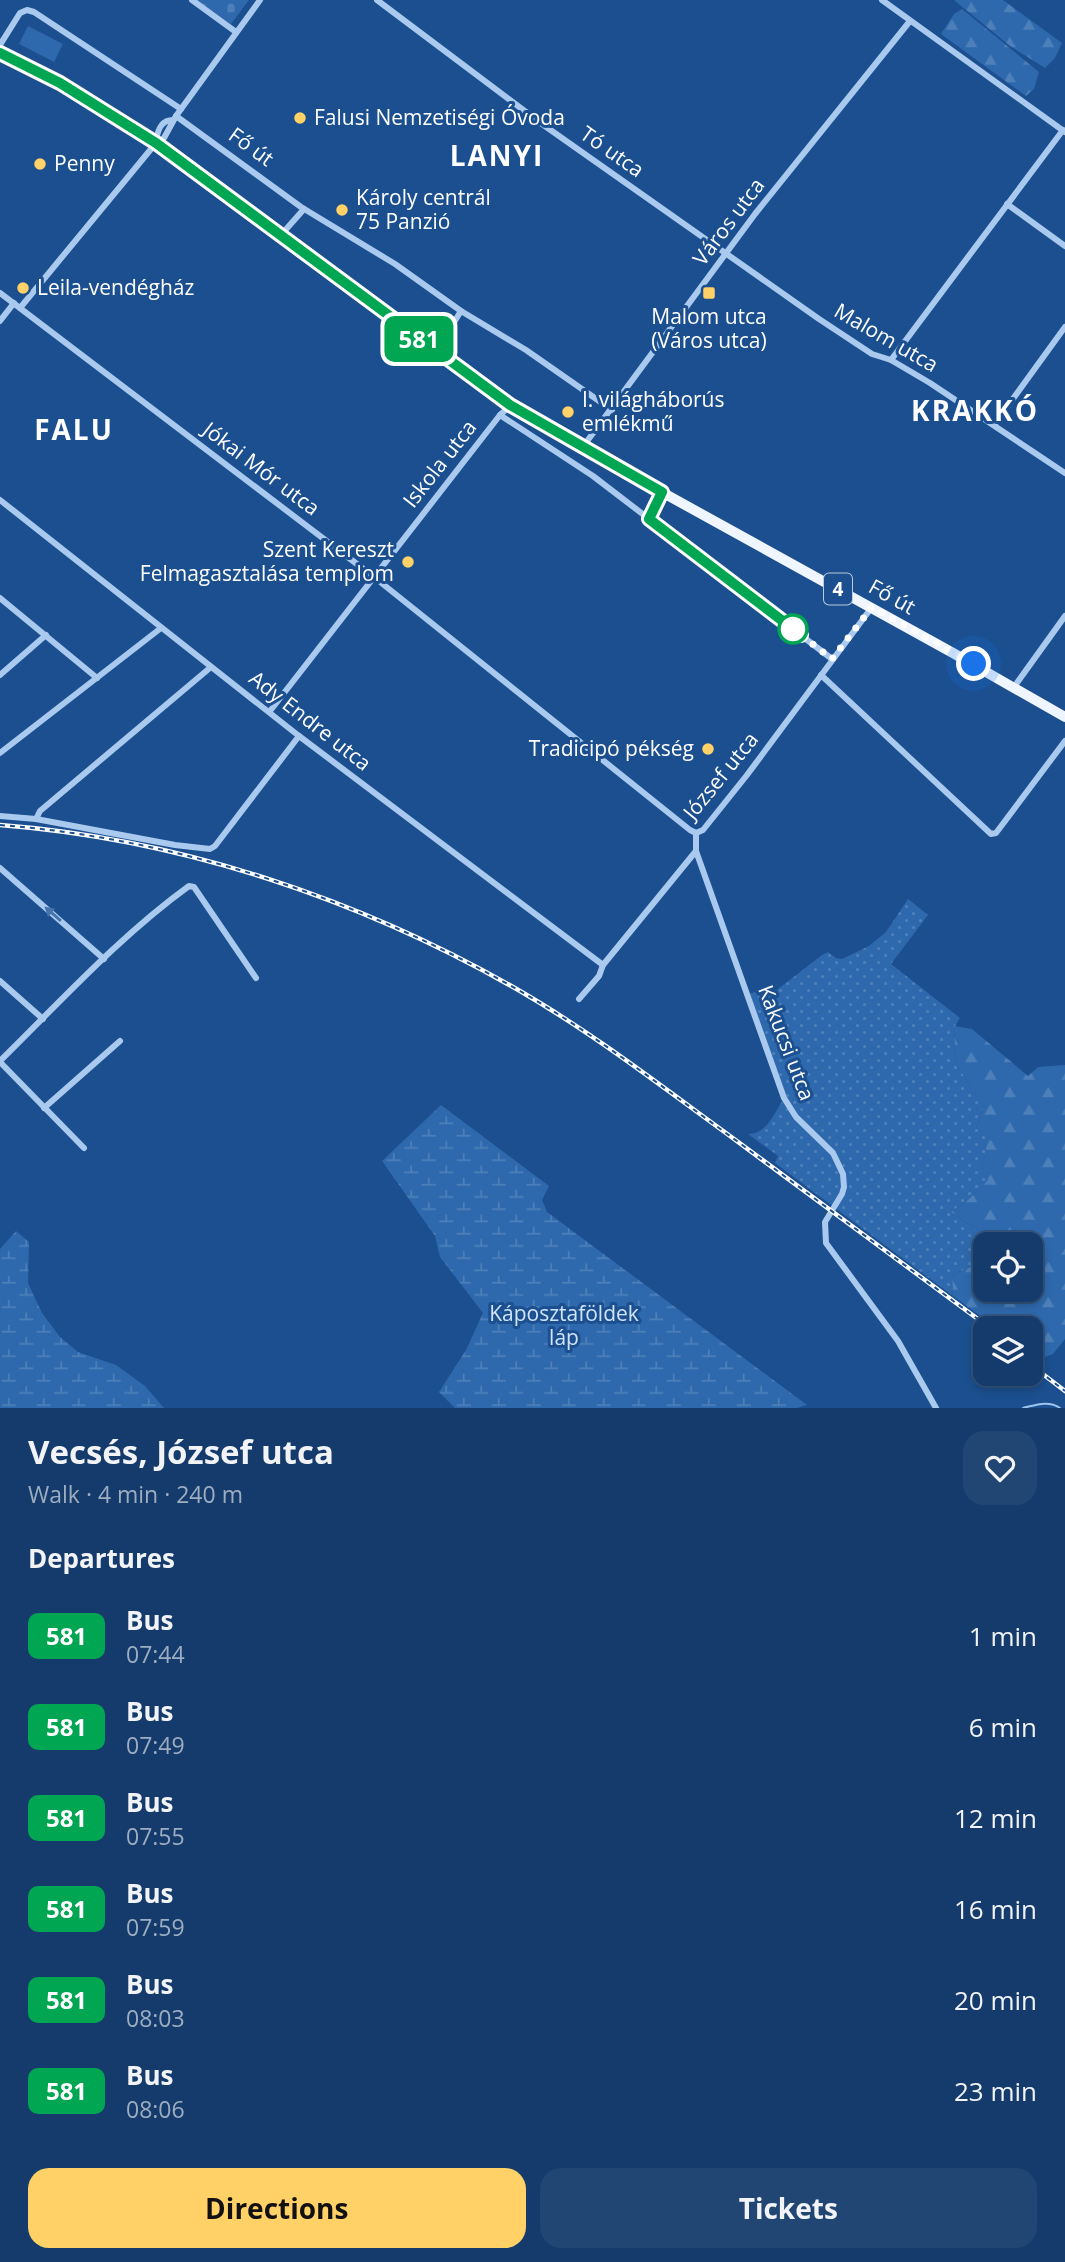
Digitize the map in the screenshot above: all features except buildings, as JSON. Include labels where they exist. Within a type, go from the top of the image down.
[{"type":"main road","name":"Fő út","points":[[0,53],[73,91],[156,143],[510,405],[1065,717]]},
{"type":"street","points":[[192,0],[236,32]]},
{"type":"street","points":[[20,308],[156,143],[157,131],[164,122],[175,118],[260,0]]},
{"type":"street","name":"Tó utca","points":[[377,0],[542,124],[726,255]]},
{"type":"street","points":[[882,0],[1064,131],[891,360]]},
{"type":"street","points":[[0,45],[20,13],[27,10],[34,12],[181,109]]},
{"type":"street","name":"Város utca","points":[[579,446],[612,410],[755,214],[910,22]]},
{"type":"street","name":"Fő út","points":[[175,118],[304,209],[395,264],[461,312],[526,349],[612,410]]},
{"type":"street","points":[[1007,204],[1065,246]]},
{"type":"street","points":[[281,235],[304,209]]},
{"type":"street","name":"Malom utca","points":[[726,255],[872,354],[891,360],[930,383],[1065,473]]},
{"type":"street","name":"Jókai Mór utca","points":[[0,293],[374,577],[696,833]]},
{"type":"street","points":[[0,321],[14,303]]},
{"type":"street","points":[[436,352],[461,312]]},
{"type":"street","points":[[994,425],[1065,327]]},
{"type":"street","name":"Iskola utca","points":[[270,712],[510,405]]},
{"type":"street","points":[[500,415],[566,458],[832,659]]},
{"type":"street","points":[[566,458],[579,446]]},
{"type":"street","points":[[649,519],[662,492]]},
{"type":"street","name":"Ady Endre utca","points":[[0,500],[299,736],[603,965]]},
{"type":"street","points":[[1,600],[97,678]]},
{"type":"street","name":"József utca","points":[[579,999],[599,976],[603,965],[696,851],[696,833],[703,830],[747,775],[872,607]]},
{"type":"street","points":[[1014,687],[1065,616]]},
{"type":"street","points":[[0,753],[161,628]]},
{"type":"street","points":[[0,675],[46,635]]},
{"type":"street","points":[[36,819],[40,811],[211,667]]},
{"type":"street","points":[[821,675],[991,834],[996,833],[1065,741]]},
{"type":"street","points":[[0,816],[36,819],[210,849],[299,736]]},
{"type":"street","name":"Kakucsi utca","points":[[696,851],[784,1098],[796,1117],[833,1153],[844,1174],[842,1194],[825,1222],[826,1243],[898,1340],[936,1408]]},
{"type":"street","points":[[0,868],[104,960]]},
{"type":"street","points":[[84,1148],[0,1060],[104,960],[189,886],[194,887],[256,978]]},
{"type":"street","points":[[0,981],[43,1019]]},
{"type":"street","points":[[44,1108],[121,1041]]},
{"type":"green space","points":[[197,0],[249,0],[231,24]]},
{"type":"green space","points":[[954,0],[1003,0],[1062,43],[1055,58],[1045,68],[1010,46]]},
{"type":"green space","points":[[962,9],[1039,72],[1034,89],[1026,96],[941,34],[954,14]]},
{"type":"green space","points":[[28,26],[63,44],[54,62],[19,44]]},
{"type":"green space","points":[[908,899],[928,915],[891,964],[960,1018],[955,1026],[954,1061],[984,1106],[976,1128],[989,1140],[982,1167],[989,1180],[951,1212],[980,1232],[973,1232],[973,1266],[952,1275],[953,1296],[775,1163],[778,1156],[748,1134],[765,1126],[784,1098],[748,994],[755,992],[763,998],[769,996],[822,955],[828,952],[842,959],[869,946],[886,932]]},
{"type":"green space","points":[[955,1026],[972,1029],[1028,1076],[1038,1067],[1065,1065],[1065,1339],[1053,1354],[1043,1358],[1043,1316],[980,1316],[953,1296],[952,1275],[973,1266],[973,1302],[1043,1302],[1043,1232],[980,1232],[951,1212],[988,1180],[982,1167],[988,1140],[976,1128],[984,1106],[954,1061]]},
{"type":"green space","name":"Káposztaföldek láp","points":[[441,1105],[549,1186],[542,1200],[547,1212],[807,1405],[797,1408],[455,1408],[439,1392],[466,1350],[483,1313],[440,1257],[435,1236],[382,1161]]},
{"type":"green space","points":[[16,1231],[29,1242],[28,1283],[42,1313],[60,1337],[78,1352],[116,1365],[145,1386],[164,1408],[0,1408],[0,1249]]},
{"type":"waterway","points":[[1023,1408],[1046,1404],[1060,1408]]},
{"type":"railway","points":[[0,825],[68,832],[136,844],[269,879],[334,902],[460,958],[520,991],[653,1079],[974,1316]]},
{"type":"railway","points":[[1043,1374],[1065,1391]]},
{"type":"bus line","name":"581","points":[[0,53],[60,83],[156,143],[510,405],[662,492],[649,519],[801,635]]},
{"type":"place","name":"Falusi Nemzetiségi Óvoda","points":[[300,118]]},
{"type":"place","name":"Penny","points":[[40,164]]},
{"type":"place","name":"Károly centrál 75 Panzió","points":[[342,210]]},
{"type":"place","name":"Leila-vendégház","points":[[23,288]]},
{"type":"place","name":"Malom utca (Város utca)","points":[[709,293]]},
{"type":"place","name":"I. világháborús emlékmű","points":[[568,412]]},
{"type":"place","name":"Szent Kereszt Felmagasztalása templom","points":[[408,562]]},
{"type":"place","name":"Tradicipó pékség","points":[[708,749]]},
{"type":"district","name":"LANYI","points":[[497,156]]},
{"type":"district","name":"KRAKKÓ","points":[[975,411]]},
{"type":"district","name":"FALU","points":[[74,430]]},
{"type":"route","points":[[793,629],[832,659],[872,607],[974,664]]}]
